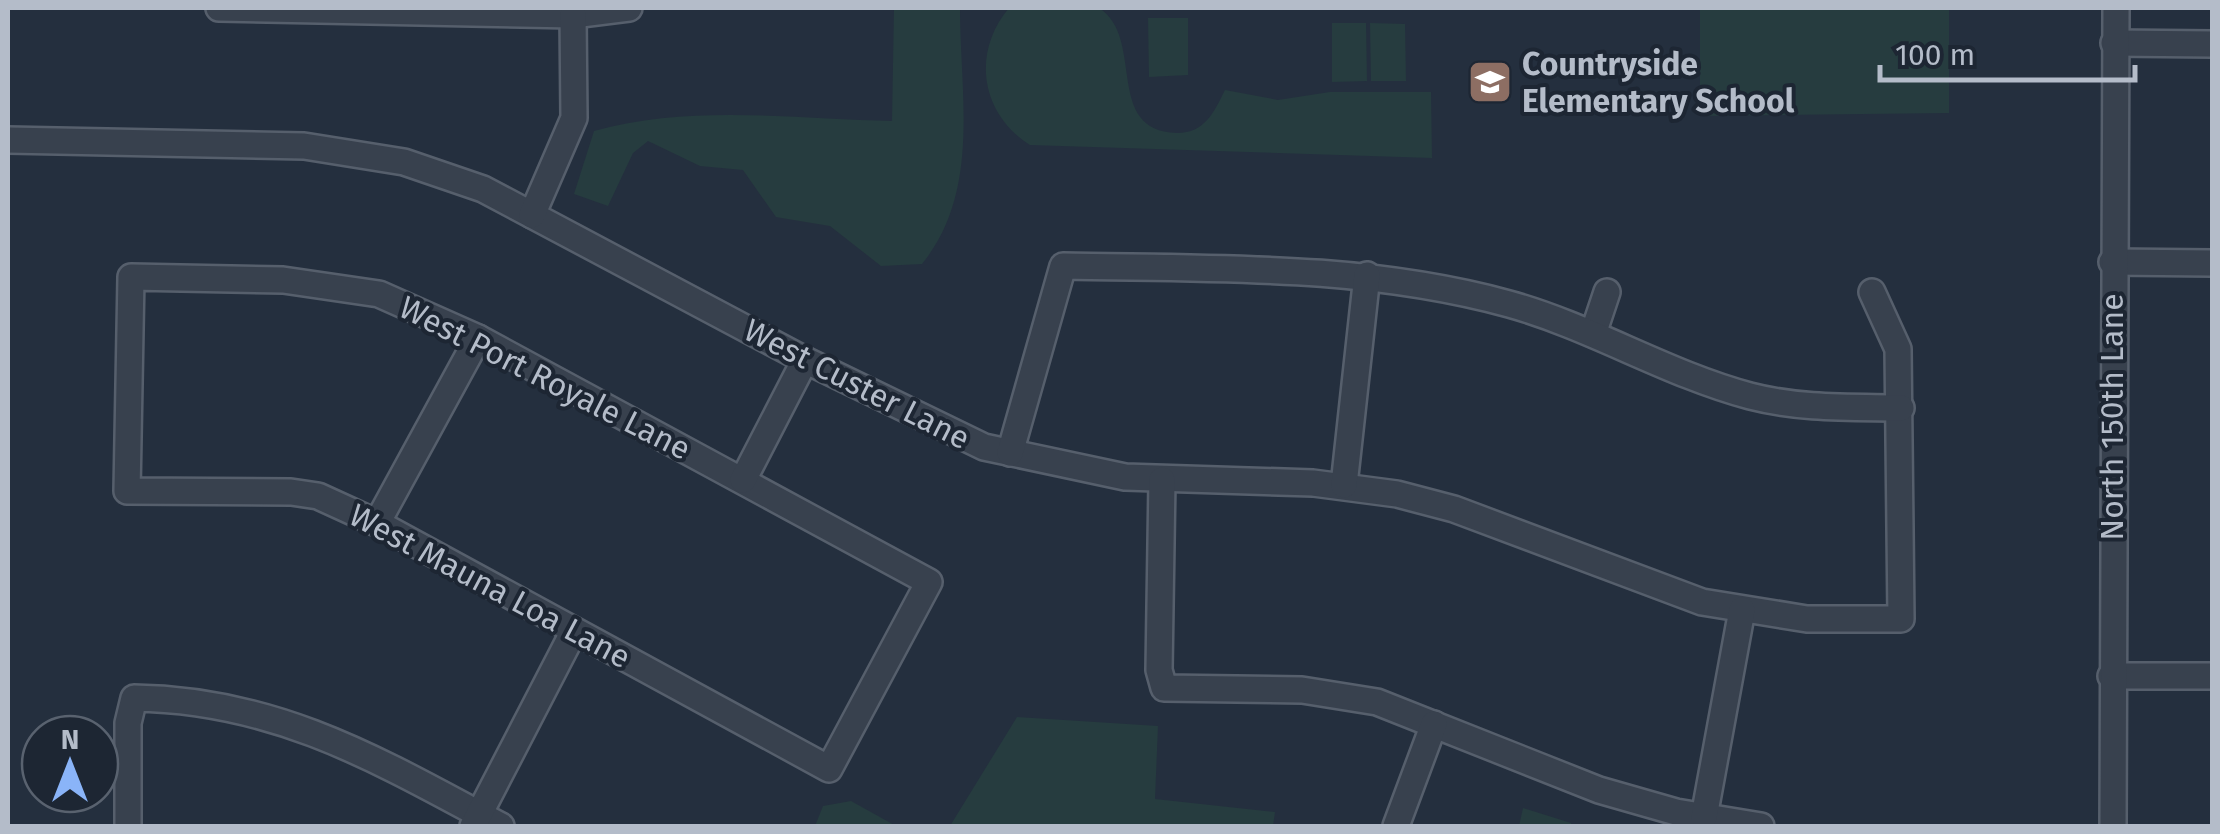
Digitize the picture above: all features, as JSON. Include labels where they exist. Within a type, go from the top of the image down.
[{"type":"street","points":[[220,8],[573,14],[629,8]]},
{"type":"street","name":"North 150th Lane","points":[[2113,826],[2112,262],[2116,8]]},
{"type":"street","points":[[532,215],[574,118],[573,14]]},
{"type":"street","points":[[2114,42],[2212,44]]},
{"type":"street","name":"West Custer Lane","points":[[8,140],[337,150],[440,174],[532,215],[962,439],[1094,472],[1162,480],[1344,486],[1454,509],[1679,595],[1742,610],[1807,618],[1901,618],[1902,408]]},
{"type":"street","points":[[2112,262],[2212,263]]},
{"type":"street","points":[[1010,453],[1063,266],[1367,275],[1512,305],[1749,396],[1804,406],[1902,408],[1898,349],[1872,292]]},
{"type":"street","points":[[1344,486],[1367,275]]},
{"type":"street","name":"West Port Royale Lane","points":[[127,490],[131,278],[245,278],[345,286],[378,294],[478,338],[929,582],[829,769]]},
{"type":"street","points":[[1592,334],[1607,292]]},
{"type":"street","points":[[377,523],[478,338]]},
{"type":"street","points":[[742,480],[806,360]]},
{"type":"street","points":[[1162,480],[1158,670],[1164,688],[1302,690],[1377,702],[1599,790],[1704,817],[1761,826]]},
{"type":"street","name":"West Mauna Loa Lane","points":[[127,490],[290,492],[318,496],[377,523],[829,769]]},
{"type":"street","points":[[1704,817],[1742,610]]},
{"type":"street","points":[[128,826],[128,723],[134,698],[178,698],[282,719],[318,732],[484,823],[574,631]]},
{"type":"street","points":[[2111,676],[2212,676]]},
{"type":"street","points":[[1396,826],[1434,724]]},
{"type":"green space","points":[[894,8],[960,8],[964,108],[960,174],[941,236],[922,264],[881,266],[830,226],[776,217],[743,170],[700,166],[648,141],[633,153],[608,206],[574,194],[594,131],[705,115],[892,121]]},
{"type":"green space","points":[[1009,8],[1099,8],[1113,22],[1121,40],[1132,100],[1140,117],[1154,128],[1177,133],[1195,129],[1212,113],[1225,90],[1278,100],[1330,92],[1431,92],[1432,158],[1030,145],[1001,117],[987,82],[989,44]]},
{"type":"green space","points":[[1700,8],[1949,8],[1949,113],[1700,116]]},
{"type":"green space","points":[[1148,18],[1188,18],[1188,75],[1149,77]]},
{"type":"green space","points":[[1332,23],[1366,23],[1367,81],[1332,82]]},
{"type":"green space","points":[[1370,23],[1405,24],[1406,81],[1371,81]]},
{"type":"green space","points":[[1017,717],[1158,726],[1155,799],[1275,812],[1273,826],[950,826]]},
{"type":"green space","points":[[851,801],[896,826],[815,826],[823,806]]},
{"type":"green space","points":[[1523,808],[1571,823],[1571,826],[1519,826]]},
{"type":"place","name":"Countryside Elementary School","points":[[1490,82]]}]
